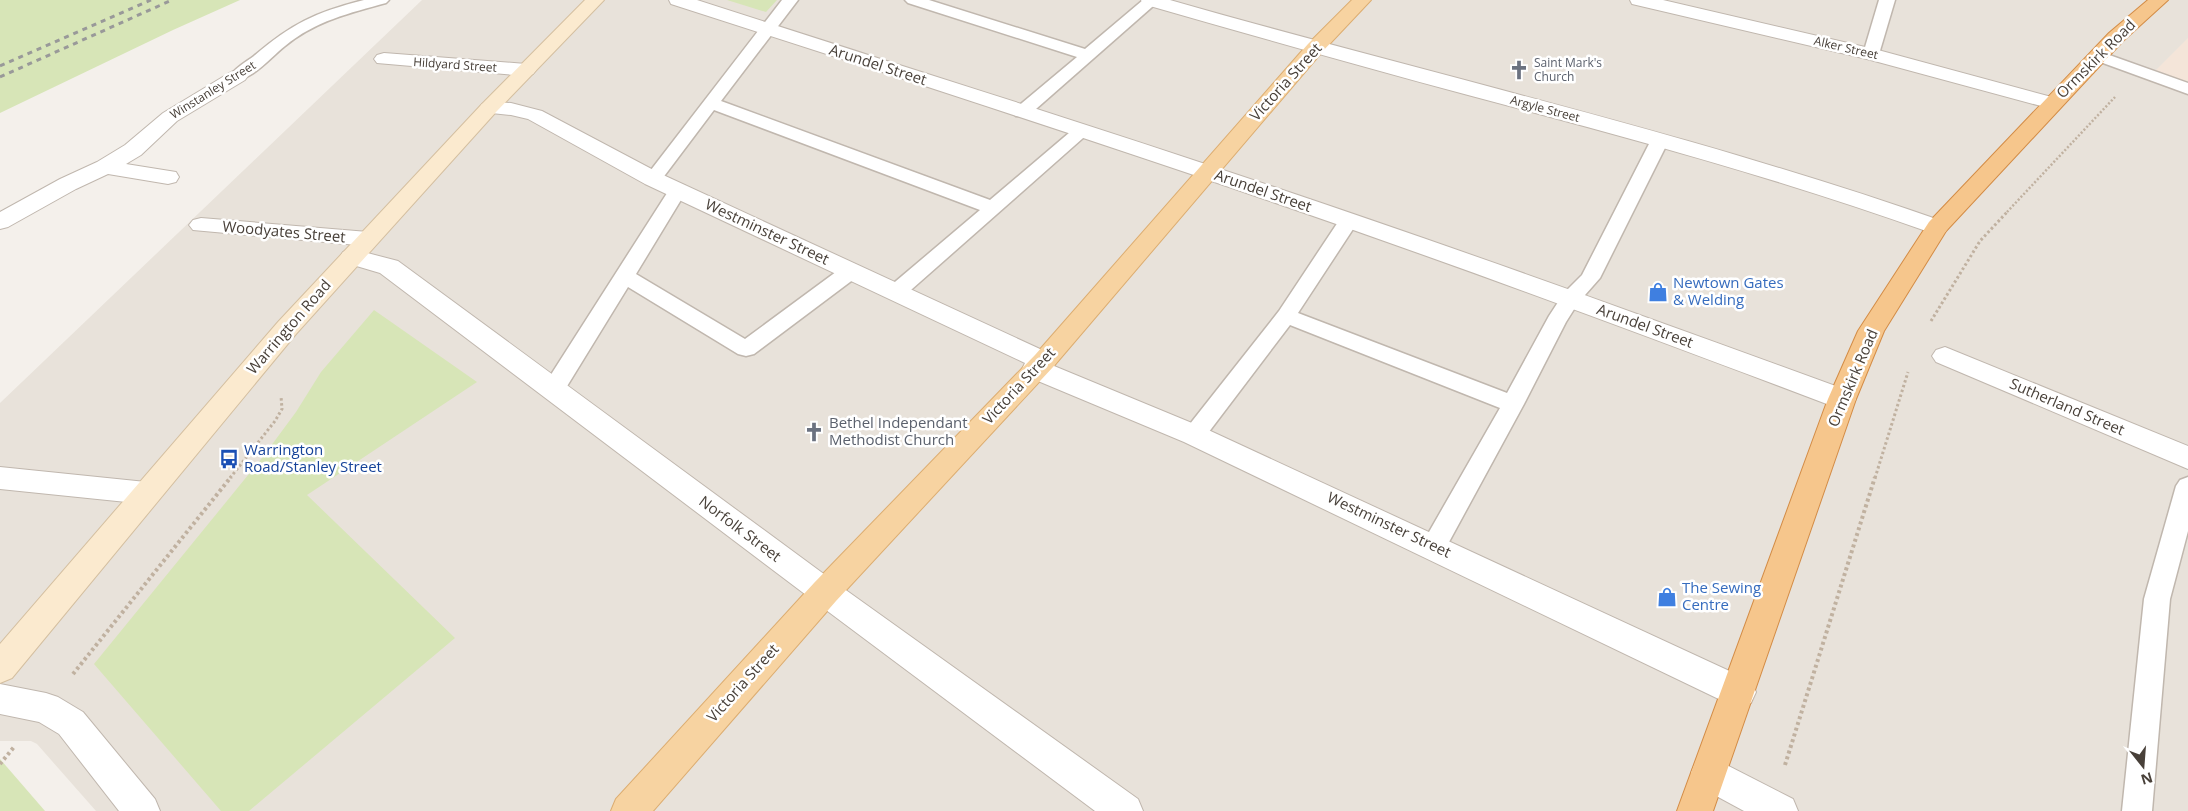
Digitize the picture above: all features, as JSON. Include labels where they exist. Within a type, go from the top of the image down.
[{"type":"highway","name":"Ormskirk Road","points":[[1696,811],[1842,400],[1871,331],[1937,227],[2124,29],[2159,0]]},
{"type":"main road","name":"Warrington Road","points":[[0,668],[287,328],[489,108],[595,0]]},
{"type":"main road","name":"Victoria Street","points":[[629,811],[825,592],[1039,365],[1315,48],[1362,0]]},
{"type":"street","name":"Arundel Street","points":[[678,0],[1349,220],[1571,298],[1842,400]]},
{"type":"street","name":"Argyle Street","points":[[1151,0],[1315,48],[1660,140],[1882,207],[1937,227]]},
{"type":"street","name":"Alker Street","points":[[1639,0],[1871,54],[2052,104]]},
{"type":"street","name":"Hildyard Street","points":[[384,59],[526,70]]},
{"type":"street","name":"Winstanley Street","points":[[0,222],[68,184],[105,168],[132,150],[170,117],[238,76]]},
{"type":"street","name":"Westminster Street","points":[[489,108],[511,109],[535,115],[653,179],[896,292],[1039,365],[1434,546],[1739,692]]},
{"type":"street","points":[[105,168],[168,177]]},
{"type":"street","name":"Woodyates Street","points":[[201,225],[360,248]]},
{"type":"street","name":"Norfolk Street","points":[[360,248],[376,262],[389,267],[825,592],[1124,811]]},
{"type":"street","name":"Sutherland Street","points":[[1945,356],[2188,458]]},
{"type":"street","points":[[0,478],[146,493]]},
{"type":"street","points":[[0,699],[46,708],[72,723],[142,811]]},
{"type":"street","points":[[1708,773],[1780,811]]},
{"type":"lane","name":"Winstanley Street","points":[[238,76],[256,64],[294,31],[311,22],[381,0]]},
{"type":"lane","points":[[653,179],[766,28],[790,0]]},
{"type":"lane","points":[[913,0],[1088,55]]},
{"type":"lane","points":[[1022,112],[1151,0]]},
{"type":"lane","points":[[1871,54],[1887,0]]},
{"type":"lane","points":[[2098,56],[2188,88]]},
{"type":"lane","points":[[711,103],[993,208]]},
{"type":"lane","points":[[896,292],[1082,131]]},
{"type":"lane","points":[[1434,546],[1513,404],[1556,321],[1571,298],[1590,278],[1660,140]]},
{"type":"lane","points":[[553,390],[678,190]]},
{"type":"lane","points":[[1194,435],[1286,316],[1349,220]]},
{"type":"lane","points":[[624,276],[746,349],[851,271]]},
{"type":"lane","points":[[1286,316],[1513,404]]},
{"type":"lane","points":[[2137,811],[2157,599],[2188,486]]},
{"type":"shaded area","points":[[422,0],[2188,0],[2188,811],[96,811],[37,744],[31,741],[0,741],[0,403]]},
{"type":"shaded area","points":[[2188,38],[2188,95],[2146,80]]},
{"type":"green space","points":[[0,0],[240,0],[0,113]]},
{"type":"green space","points":[[727,0],[777,0],[766,12]]},
{"type":"green space","points":[[374,310],[477,382],[307,495],[455,638],[249,811],[221,811],[94,664],[262,458],[296,412],[321,372]]},
{"type":"green space","points":[[0,759],[45,811],[0,811]]},
{"type":"railway","points":[[0,66],[151,0]]},
{"type":"railway","points":[[0,77],[172,0]]},
{"type":"place","name":"Saint Mark's Church","points":[[1519,70]]},
{"type":"place","name":"Newtown Gates & Welding","points":[[1658,292]]},
{"type":"place","name":"Bethel Independant Methodist Church","points":[[814,432]]},
{"type":"place","name":"Warrington Road/Stanley Street","points":[[229,459]]},
{"type":"place","name":"The Sewing Centre","points":[[1667,597]]}]
